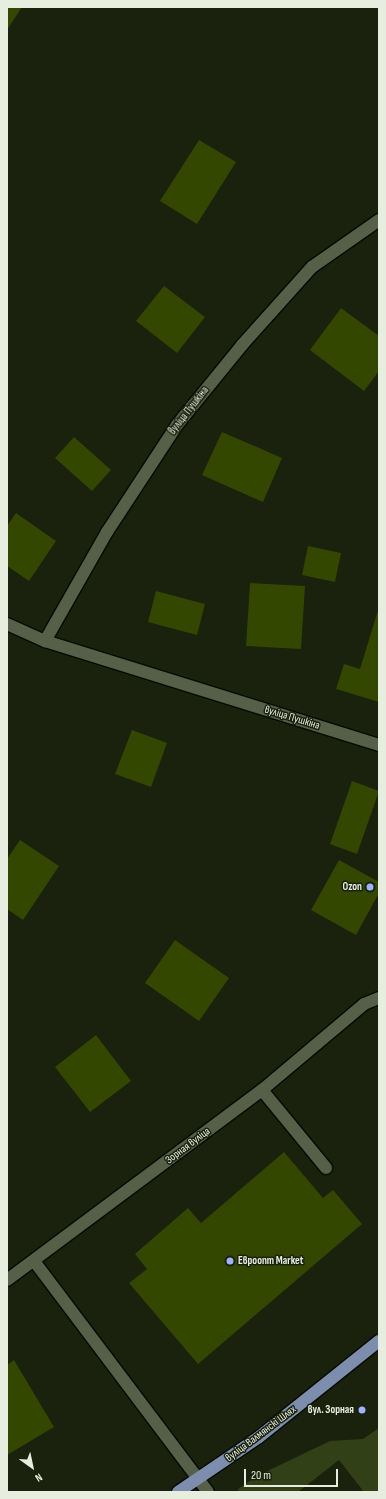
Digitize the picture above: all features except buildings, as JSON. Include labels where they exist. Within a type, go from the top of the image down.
[{"type":"main road","name":"вуліца Валмянскі Шлях","points":[[178,1492],[259,1437],[379,1341]]},
{"type":"street","name":"вуліца Пушкіна","points":[[45,641],[107,532],[177,425],[242,346],[312,267],[379,220]]},
{"type":"street","name":"вуліца Пушкіна","points":[[7,624],[45,641],[379,745]]},
{"type":"street","name":"Зорная вуліца","points":[[7,1280],[262,1090],[364,1004],[379,998]]},
{"type":"street","points":[[262,1090],[326,1168]]},
{"type":"street","points":[[34,1261],[208,1492]]},
{"type":"green space","points":[[379,1428],[379,1492],[364,1492],[339,1460],[298,1492],[239,1492],[238,1489],[257,1476],[330,1441],[363,1439]]},
{"type":"place","name":"Ozon","points":[[370,887]]},
{"type":"place","name":"Евроопт Market","points":[[230,1261]]},
{"type":"place","name":"вул. Зорная","points":[[362,1410]]}]
